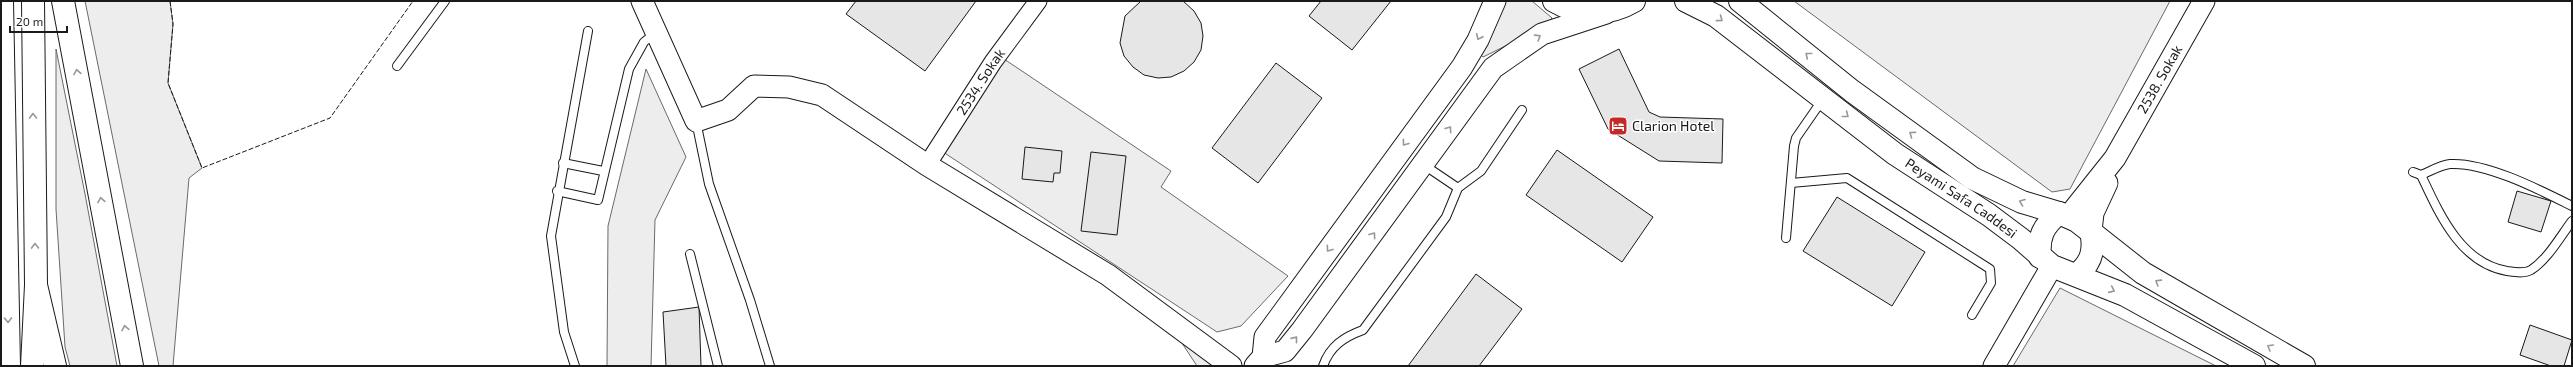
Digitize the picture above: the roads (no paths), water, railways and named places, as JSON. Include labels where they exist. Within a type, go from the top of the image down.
[{"type":"main road","points":[[2,1],[9,366]]},
{"type":"main road","points":[[32,366],[36,285],[33,1]]},
{"type":"main road","points":[[63,1],[132,366]]},
{"type":"main road","points":[[1554,1],[1564,7],[1588,13],[1611,11],[1634,1]]},
{"type":"main road","name":"Peyami Safa Caddesi","points":[[1686,1],[1716,16],[1895,154],[2021,239],[2046,262],[2125,295],[2254,366]]},
{"type":"main road","name":"Peyami Safa Caddesi","points":[[1740,1],[1852,91],[1972,178],[2022,202],[2064,215],[2090,231],[2114,252],[2143,273],[2304,366]]},
{"type":"main road","points":[[2046,262],[2040,235],[2050,220],[2064,215]]},
{"type":"main road","points":[[2077,274],[2085,268],[2091,258],[2093,242],[2090,231]]},
{"type":"main road","points":[[36,285],[54,366]]},
{"type":"street","points":[[642,1],[696,121],[728,110],[754,86],[789,87],[822,95],[927,164],[1108,275],[1231,366]]},
{"type":"street","name":"2534. Sokak","points":[[927,164],[993,62],[1038,1]]},
{"type":"street","points":[[1259,361],[1265,337],[1462,67],[1478,40],[1494,1]]},
{"type":"street","name":"2538. Sokak","points":[[2115,158],[2204,1]]},
{"type":"street","points":[[1259,361],[1285,351],[1329,295],[1493,68],[1542,34],[1611,11]]},
{"type":"street","points":[[2064,215],[2115,158]]},
{"type":"street","points":[[2090,231],[2093,213],[2112,171],[2115,158]]},
{"type":"street","points":[[1994,366],[2046,262]]},
{"type":"lane","points":[[397,66],[445,1]]},
{"type":"lane","points":[[575,366],[564,332],[551,236],[557,191],[588,31]]},
{"type":"lane","points":[[557,191],[598,200],[603,171],[628,69],[644,42],[656,32]]},
{"type":"lane","points":[[1786,238],[1796,138],[1823,98]]},
{"type":"lane","points":[[1323,366],[1330,353],[1342,338],[1363,330],[1446,217],[1458,188],[1481,171],[1522,110]]},
{"type":"lane","points":[[696,121],[709,184],[750,300],[770,366]]},
{"type":"lane","points":[[563,163],[603,171]]},
{"type":"lane","points":[[2572,206],[2522,182],[2468,166],[2448,164],[2417,174],[2437,209],[2462,246],[2472,255],[2492,267],[2518,273],[2529,271],[2540,263],[2572,221]]},
{"type":"lane","points":[[1423,165],[1458,188]]},
{"type":"lane","points":[[1791,183],[1847,178],[1990,269],[1991,283],[1972,315]]},
{"type":"lane","points":[[690,254],[718,366]]},
{"type":"place","name":"Clarion Hotel","points":[[1618,126]]}]
